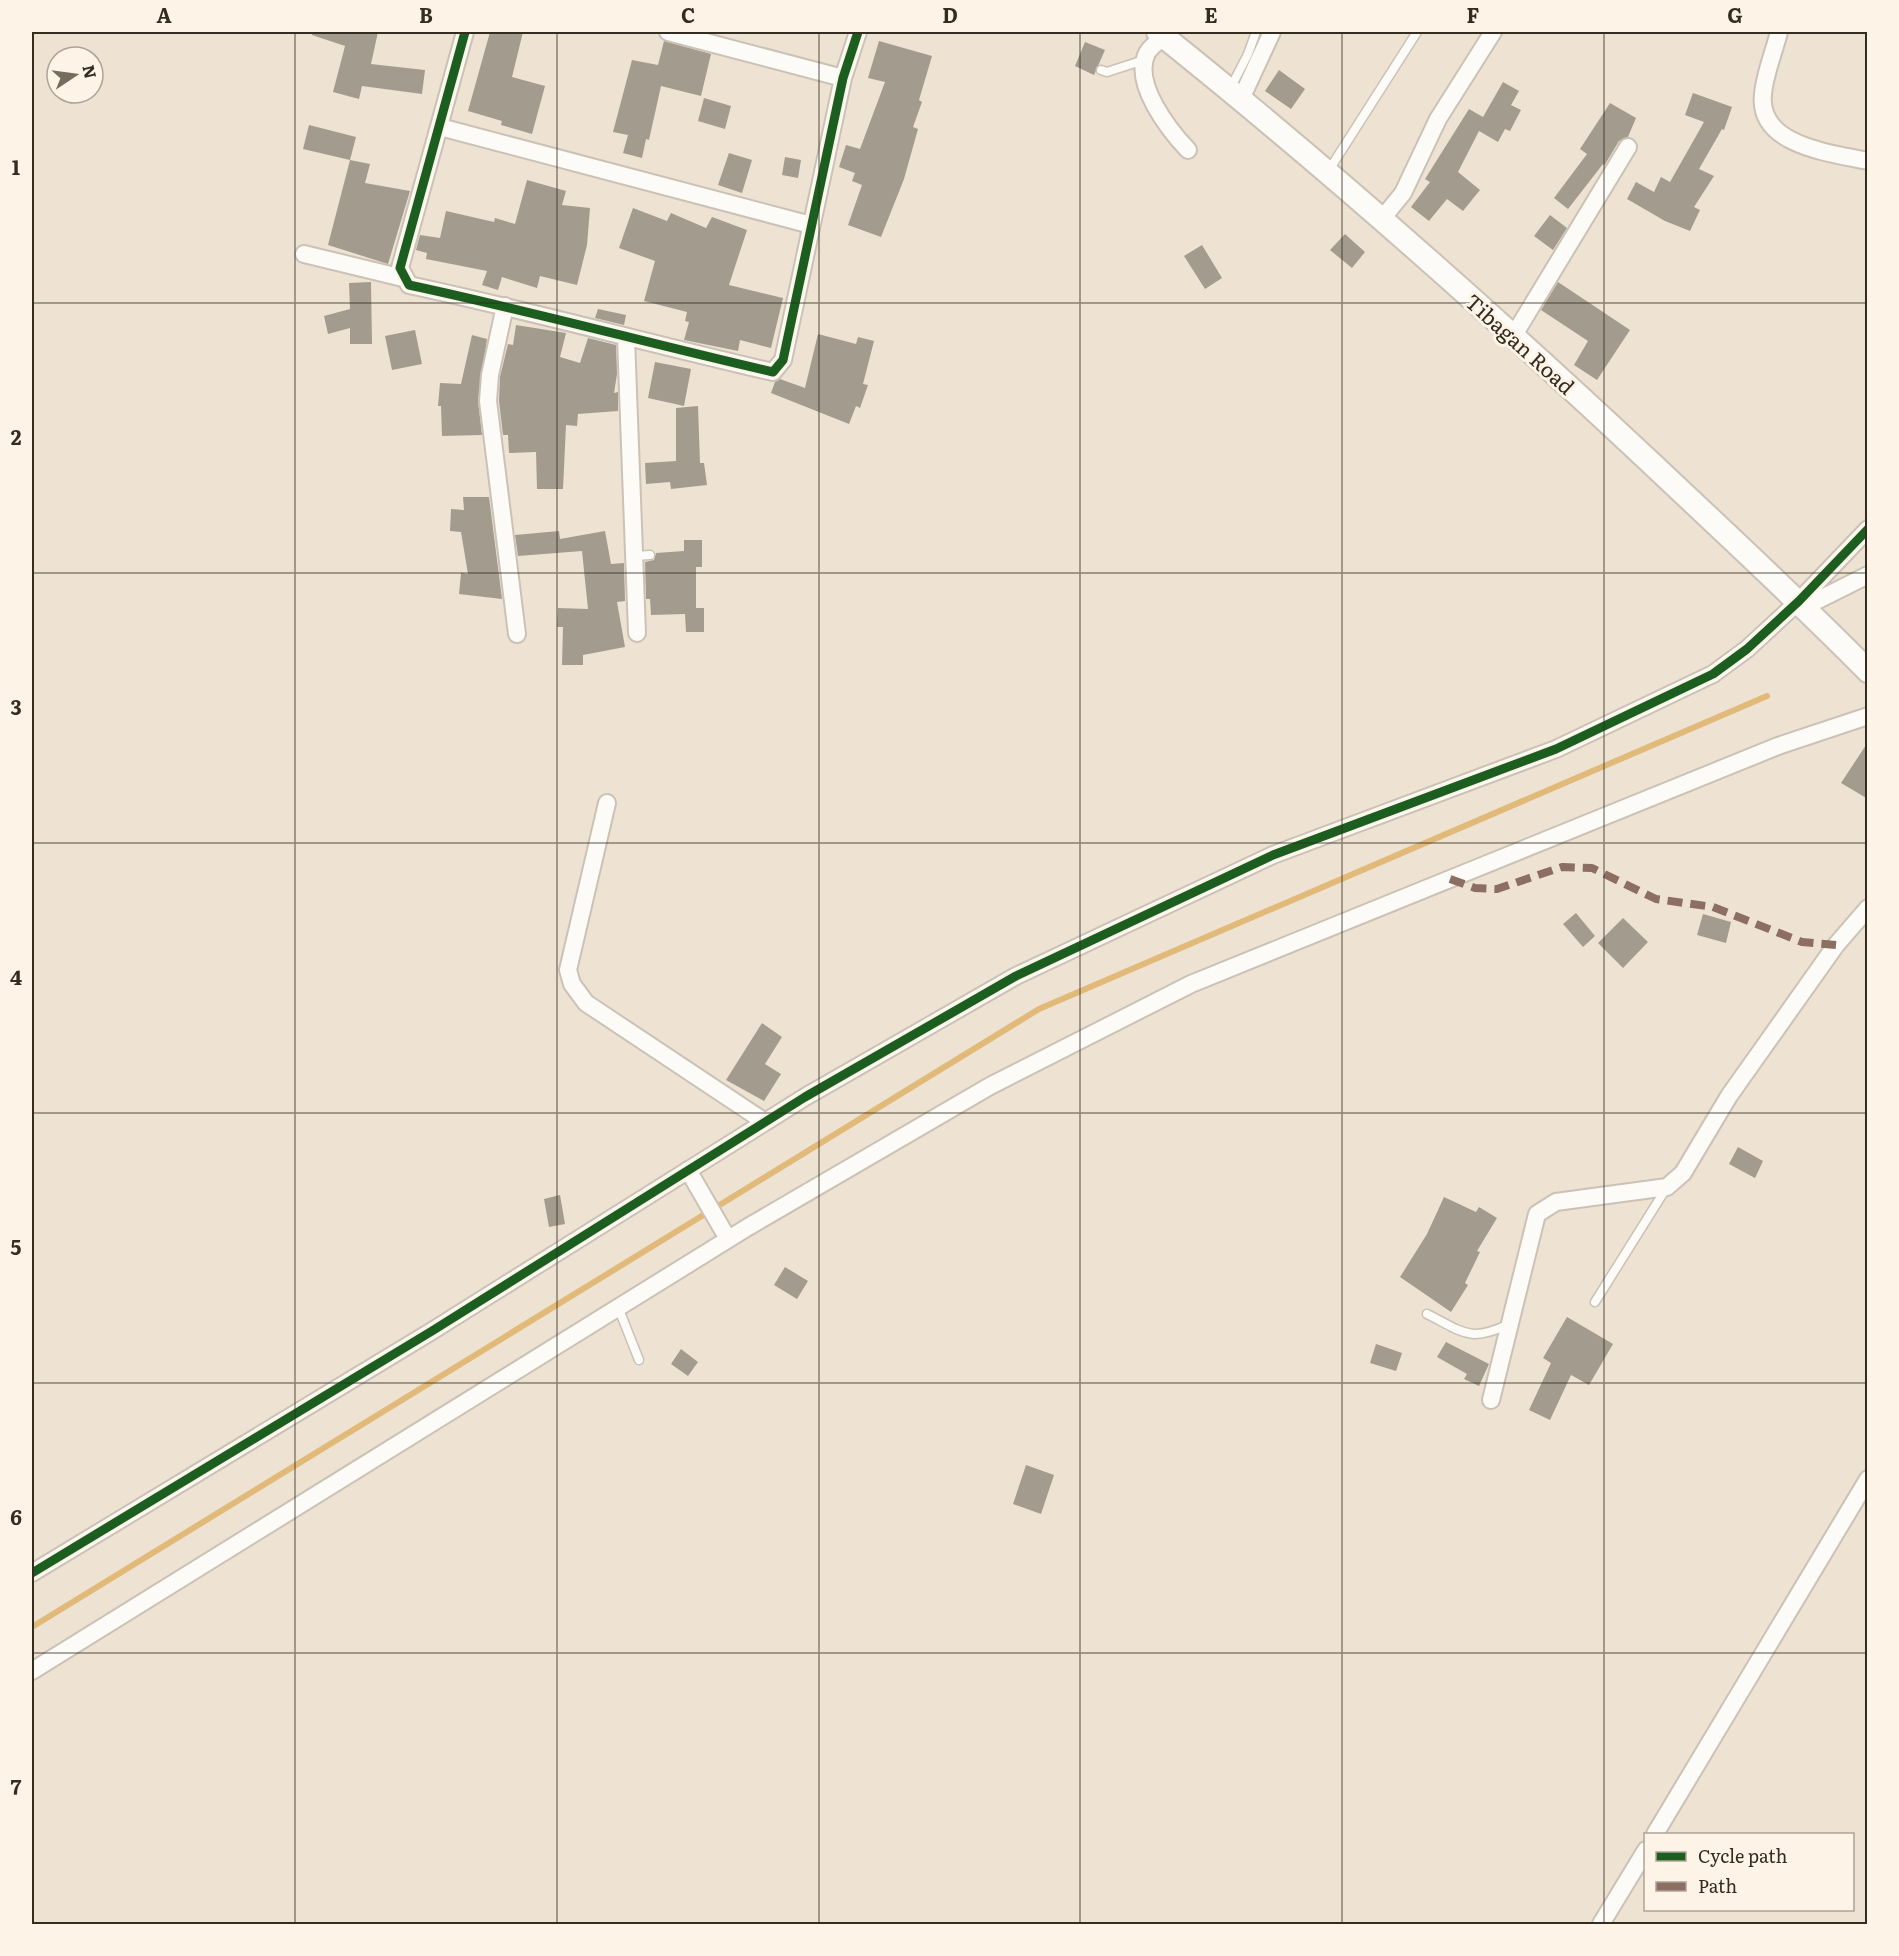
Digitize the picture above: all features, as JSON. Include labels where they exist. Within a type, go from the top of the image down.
[{"type":"main road","name":"Tibagan Road","points":[[1161,34],[1235,94],[1514,335],[1801,604],[1868,671]]},
{"type":"street","points":[[465,32],[400,268],[403,278],[409,285],[505,306],[626,338],[773,372],[783,360],[843,78],[858,32]]},
{"type":"street","points":[[668,32],[843,78]]},
{"type":"street","points":[[1235,94],[1272,32]]},
{"type":"street","points":[[1381,220],[1403,193],[1438,119],[1493,32]]},
{"type":"street","points":[[1779,32],[1762,95],[1767,121],[1781,136],[1816,150],[1868,161]]},
{"type":"street","points":[[1161,34],[1148,51],[1144,69],[1154,108],[1169,130],[1188,150]]},
{"type":"street","points":[[440,127],[811,225]]},
{"type":"street","points":[[1514,335],[1628,147]]},
{"type":"street","points":[[304,254],[403,278]]},
{"type":"street","points":[[505,306],[489,375],[488,402],[517,634]]},
{"type":"street","points":[[626,338],[642,555],[637,633]]},
{"type":"street","points":[[32,1573],[691,1177],[765,1122],[1016,976],[1273,855],[1556,749],[1713,674],[1801,604],[1868,529]]},
{"type":"street","points":[[1801,604],[1868,575]]},
{"type":"street","points":[[32,1671],[618,1307],[724,1233],[990,1086],[1191,984],[1779,746],[1868,716]]},
{"type":"street","points":[[607,803],[568,970],[572,984],[586,1003],[765,1122]]},
{"type":"street","points":[[1491,1400],[1537,1214],[1556,1202],[1667,1187],[1683,1173],[1729,1095],[1836,945],[1868,908]]},
{"type":"street","points":[[691,1177],[724,1233]]},
{"type":"street","points":[[1656,1833],[1868,1479]]},
{"type":"street","points":[[1601,1924],[1644,1853]]},
{"type":"lane","points":[[1235,94],[1256,32]]},
{"type":"lane","points":[[1327,173],[1417,32]]},
{"type":"lane","points":[[1101,70],[1119,69],[1145,60]]},
{"type":"lane","points":[[1595,1302],[1667,1187]]},
{"type":"lane","points":[[618,1307],[639,1360]]},
{"type":"lane","points":[[1427,1314],[1466,1333],[1479,1336],[1509,1324]]},
{"type":"building","points":[[312,32],[378,32],[371,64],[425,70],[422,94],[362,86],[359,99],[333,92],[345,46],[312,35]]},
{"type":"building","points":[[490,32],[523,32],[512,77],[545,86],[532,134],[501,125],[502,121],[468,111]]},
{"type":"building","points":[[664,41],[711,54],[701,96],[661,86],[649,140],[646,139],[642,158],[623,153],[628,135],[613,132],[632,60],[658,65]]},
{"type":"building","points":[[879,41],[932,56],[919,100],[922,102],[913,127],[918,129],[904,179],[881,237],[848,225],[862,185],[852,181],[855,173],[839,167],[846,145],[860,149],[885,82],[868,78]]},
{"type":"building","points":[[1085,42],[1105,50],[1094,75],[1075,66]]},
{"type":"building","points":[[1279,70],[1305,89],[1291,109],[1265,91]]},
{"type":"building","points":[[1503,82],[1519,91],[1511,105],[1521,110],[1510,131],[1505,129],[1498,142],[1479,131],[1458,172],[1480,190],[1463,211],[1447,199],[1429,221],[1411,207],[1430,182],[1425,179],[1469,109],[1483,117]]},
{"type":"building","points":[[1693,93],[1732,107],[1724,130],[1722,129],[1699,169],[1714,176],[1694,207],[1700,210],[1690,231],[1665,221],[1627,199],[1636,182],[1654,192],[1661,177],[1670,182],[1704,122],[1685,115]]},
{"type":"building","points":[[704,98],[731,106],[725,129],[698,121]]},
{"type":"building","points":[[1610,103],[1636,118],[1628,137],[1619,141],[1604,166],[1603,164],[1568,209],[1554,198],[1587,154],[1580,149]]},
{"type":"building","points":[[309,125],[356,137],[350,160],[303,149]]},
{"type":"building","points":[[729,153],[752,160],[742,193],[718,185]]},
{"type":"building","points":[[785,157],[801,160],[798,178],[782,175]]},
{"type":"building","points":[[350,160],[370,164],[365,183],[410,191],[388,264],[328,245]]},
{"type":"building","points":[[527,180],[566,191],[562,205],[590,208],[587,245],[577,285],[540,276],[537,288],[502,277],[498,290],[482,285],[487,271],[426,259],[427,253],[416,250],[420,235],[440,238],[446,211],[494,222],[495,218],[515,224]]},
{"type":"building","points":[[633,208],[667,221],[671,213],[706,228],[712,217],[747,230],[729,285],[783,298],[771,348],[740,340],[738,351],[684,340],[689,322],[685,321],[687,312],[644,301],[655,261],[619,248]]},
{"type":"building","points":[[1550,215],[1567,228],[1553,250],[1534,236]]},
{"type":"building","points":[[1345,234],[1365,252],[1352,268],[1330,250]]},
{"type":"building","points":[[1202,245],[1222,278],[1205,289],[1184,256]]},
{"type":"building","points":[[371,282],[372,344],[350,344],[350,328],[328,334],[324,316],[350,309],[349,283]]},
{"type":"building","points":[[1558,282],[1630,330],[1597,380],[1574,365],[1588,341],[1541,310]]},
{"type":"building","points":[[598,309],[626,315],[624,325],[595,318]]},
{"type":"building","points":[[516,325],[566,333],[560,357],[580,363],[588,338],[616,345],[617,374],[614,393],[618,392],[618,411],[578,414],[577,426],[566,425],[563,489],[537,489],[536,452],[509,453],[508,435],[503,435],[499,401],[500,377],[508,344],[513,345]]},
{"type":"building","points":[[415,330],[422,364],[392,370],[385,336]]},
{"type":"building","points":[[818,334],[856,344],[858,337],[874,341],[863,384],[868,385],[860,408],[856,406],[849,424],[771,393],[775,382],[780,379],[805,388]]},
{"type":"building","points":[[472,335],[487,339],[478,400],[482,435],[442,436],[441,406],[438,406],[440,383],[461,384]]},
{"type":"building","points":[[655,362],[691,369],[684,406],[648,398]]},
{"type":"building","points":[[698,406],[700,463],[704,463],[707,485],[671,489],[670,482],[646,484],[645,463],[676,461],[676,408]]},
{"type":"building","points":[[463,497],[489,497],[502,599],[459,594],[461,573],[468,574],[461,532],[450,531],[451,509],[464,510]]},
{"type":"building","points":[[559,531],[560,539],[605,531],[611,564],[624,563],[625,601],[617,602],[625,647],[583,655],[583,665],[562,665],[563,627],[557,627],[558,608],[588,609],[582,551],[518,556],[515,535]]},
{"type":"building","points":[[684,540],[702,540],[702,567],[696,567],[696,608],[704,608],[704,632],[686,632],[685,614],[651,615],[650,599],[646,599],[645,562],[654,560],[656,553],[684,551]]},
{"type":"building","points":[[1868,742],[1868,799],[1841,783]]},
{"type":"building","points":[[1576,913],[1595,936],[1583,947],[1563,924]]},
{"type":"building","points":[[1703,914],[1731,922],[1726,943],[1697,935]]},
{"type":"building","points":[[1623,918],[1648,942],[1623,968],[1598,943]]},
{"type":"building","points":[[762,1023],[782,1037],[765,1064],[781,1074],[764,1101],[726,1080]]},
{"type":"building","points":[[1738,1147],[1763,1161],[1755,1178],[1729,1164]]},
{"type":"building","points":[[560,1195],[565,1224],[549,1227],[544,1199]]},
{"type":"building","points":[[1444,1197],[1476,1212],[1479,1207],[1497,1218],[1477,1251],[1480,1252],[1465,1283],[1468,1285],[1451,1312],[1400,1277],[1427,1234]]},
{"type":"building","points":[[785,1267],[808,1281],[797,1299],[774,1285]]},
{"type":"building","points":[[1567,1317],[1613,1344],[1589,1385],[1571,1375],[1550,1420],[1529,1410],[1551,1363],[1543,1358]]},
{"type":"building","points":[[1446,1342],[1489,1364],[1479,1386],[1464,1379],[1467,1374],[1437,1357]]},
{"type":"building","points":[[1376,1344],[1402,1353],[1396,1371],[1370,1363]]},
{"type":"building","points":[[681,1349],[698,1362],[688,1376],[671,1364]]},
{"type":"building","points":[[1026,1465],[1054,1475],[1041,1514],[1013,1504]]},
{"type":"waterway","points":[[32,1627],[1039,1009],[1767,696]]},
{"type":"marked path","points":[[1450,879],[1475,888],[1497,889],[1562,867],[1592,868],[1656,899],[1713,907],[1802,942],[1836,945]]},
{"type":"cycle path","points":[[465,32],[400,268],[409,285],[773,372],[783,360],[843,78],[858,32]]},
{"type":"cycle path","points":[[32,1573],[432,1331],[805,1097],[1016,976],[1273,855],[1556,749],[1713,674],[1747,649],[1799,601],[1868,529]]}]
